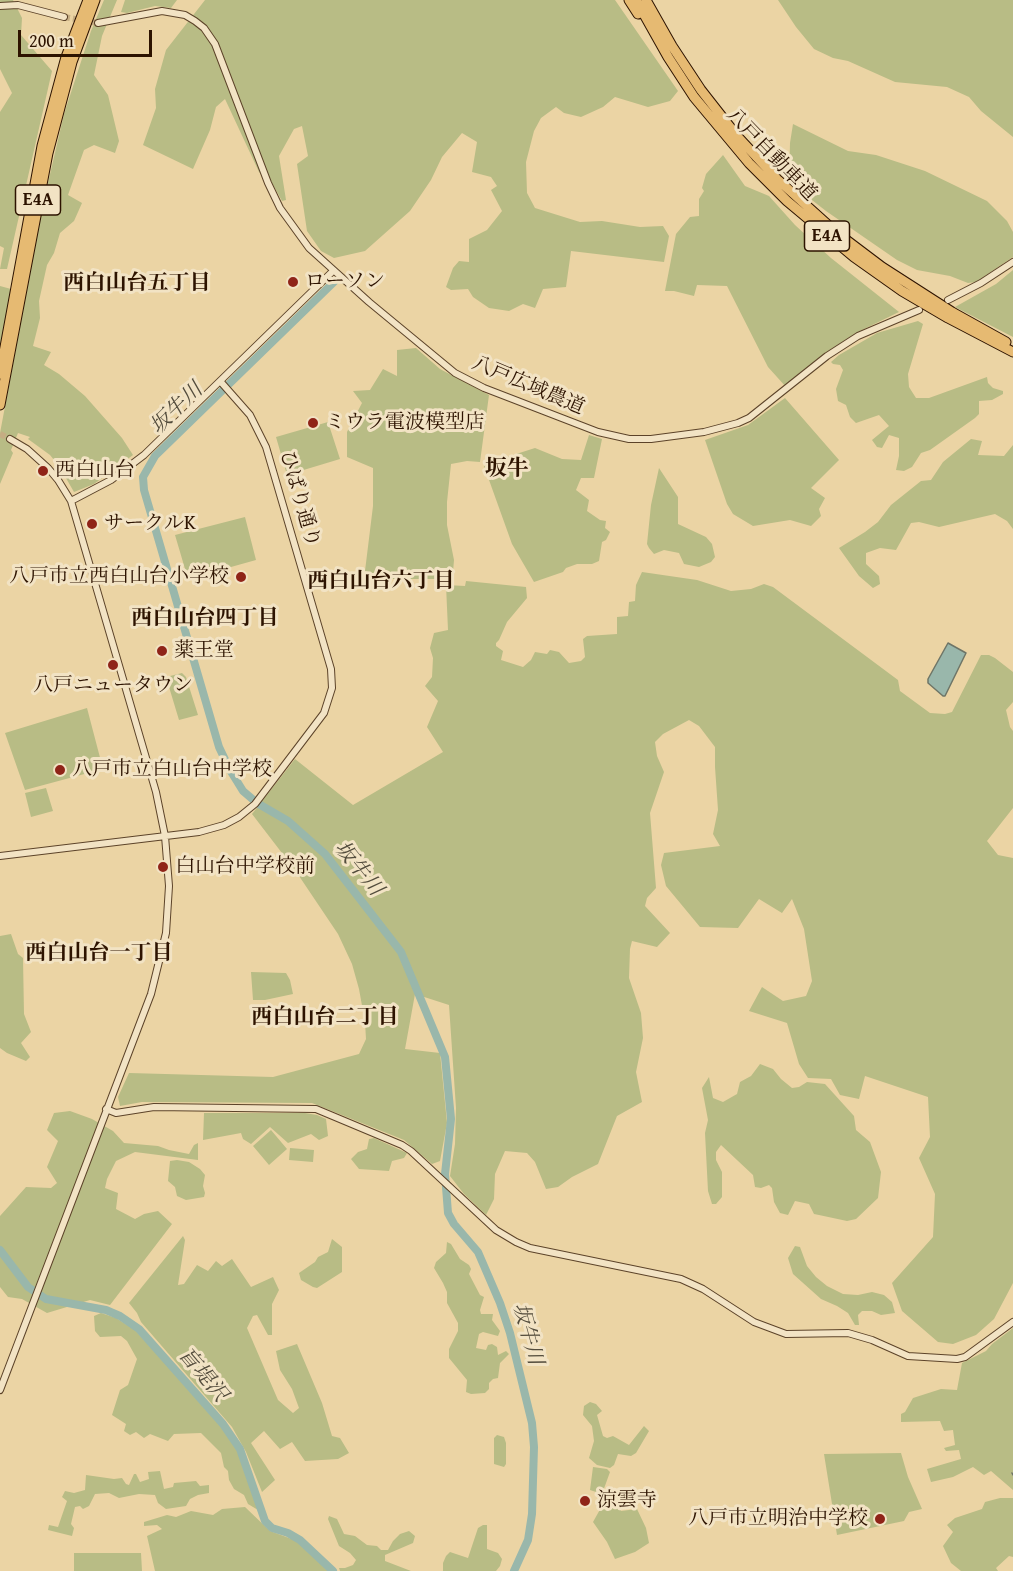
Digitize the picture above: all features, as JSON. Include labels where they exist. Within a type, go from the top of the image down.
[{"type":"highway","name":"E4A","points":[[0,374],[42,146],[66,57],[88,0]]},
{"type":"highway","name":"E4A","points":[[0,405],[48,153],[72,62],[95,0]]},
{"type":"highway","points":[[629,0],[683,72]]},
{"type":"highway","name":"八戸自動車道","points":[[636,0],[711,119],[749,163],[787,201],[854,258],[902,291],[1013,352]]},
{"type":"highway","name":"八戸自動車道","points":[[646,0],[683,72],[756,158],[815,214],[859,250],[905,282],[952,312],[1013,345]]},
{"type":"highway","points":[[653,0],[683,72]]},
{"type":"street","points":[[0,6],[18,5],[64,17]]},
{"type":"street","name":"八戸広域農道","points":[[98,23],[162,11],[185,15],[204,28],[215,44],[268,183],[280,208],[309,248],[333,271],[455,373],[484,388],[598,432],[629,439],[651,439],[704,432],[738,423],[749,418],[827,356],[858,336],[920,310]]},
{"type":"street","points":[[948,300],[981,283],[1013,262]]},
{"type":"street","points":[[71,501],[105,483],[135,462],[222,382],[333,271]]},
{"type":"street","name":"ひばり通り","points":[[0,856],[216,828],[233,820],[259,799],[324,713],[330,695],[332,677],[266,447],[250,415],[222,382]]},
{"type":"street","points":[[0,1390],[150,994],[162,953],[168,908],[165,836],[156,792],[71,501],[48,468],[27,449],[10,439]]},
{"type":"street","points":[[106,1109],[116,1113],[154,1107],[316,1109],[402,1145],[416,1155],[487,1222],[516,1242],[530,1248],[681,1279],[703,1289],[754,1322],[786,1334],[848,1333],[872,1340],[908,1356],[948,1360],[965,1357],[1013,1322]]},
{"type":"green space","points":[[0,0],[13,0],[22,18],[21,35],[52,71],[7,269],[0,269],[4,248],[0,246],[0,112],[12,93],[0,69]]},
{"type":"green space","points":[[104,0],[117,0],[102,36],[94,75],[108,95],[119,141],[115,153],[94,145],[84,150],[68,195],[82,203],[74,221],[60,233],[54,253],[47,265],[39,301],[40,318],[33,346],[51,352],[44,365],[59,374],[85,396],[122,438],[133,455],[94,484],[74,492],[50,455],[28,439],[30,437],[18,433],[11,450],[13,453],[0,484],[0,433],[44,200],[64,114],[91,31]]},
{"type":"green space","points":[[125,0],[177,0],[171,8],[155,6],[127,13],[121,12]]},
{"type":"green space","points":[[205,0],[615,0],[678,91],[670,101],[648,107],[615,97],[603,107],[581,117],[564,113],[556,107],[541,118],[534,131],[526,162],[527,193],[535,208],[580,222],[602,221],[640,227],[663,226],[669,236],[664,262],[571,251],[566,287],[543,289],[535,308],[523,304],[509,311],[489,308],[473,297],[468,289],[451,290],[446,287],[453,268],[459,261],[469,262],[469,239],[487,230],[502,211],[491,190],[497,186],[491,177],[472,172],[477,142],[462,133],[442,157],[431,180],[410,211],[365,251],[334,258],[321,251],[307,231],[297,164],[308,156],[302,126],[294,129],[279,156],[286,200],[282,201],[272,183],[259,172],[225,99],[216,107],[210,130],[193,169],[143,145],[156,108],[155,89],[166,50]]},
{"type":"green space","points":[[778,0],[1013,0],[1013,137],[981,111],[969,97],[947,87],[895,82],[814,49]]},
{"type":"green space","points":[[793,124],[848,151],[876,155],[925,171],[987,201],[1007,221],[1013,232],[1013,257],[976,282],[968,283],[950,276],[917,270],[897,260],[826,211],[789,182]]},
{"type":"green space","points":[[723,155],[745,186],[769,196],[795,225],[831,258],[899,312],[858,332],[825,353],[786,387],[768,367],[727,286],[697,285],[694,296],[665,291],[676,234],[690,217],[699,216],[699,199],[704,191],[702,188],[706,174]]},
{"type":"green space","points":[[1013,270],[1013,337],[955,307],[996,284]]},
{"type":"green space","points":[[0,286],[11,289],[0,346]]},
{"type":"green space","points":[[918,321],[923,324],[908,374],[909,387],[916,398],[929,398],[987,377],[988,383],[993,388],[1003,391],[1003,394],[992,400],[979,401],[979,414],[975,418],[930,450],[921,453],[912,467],[904,471],[896,470],[899,438],[889,435],[882,448],[877,447],[872,440],[889,426],[879,415],[856,423],[850,417],[846,405],[838,401],[836,389],[843,370],[840,365],[831,362],[877,333]]},
{"type":"green space","points":[[416,348],[440,369],[489,395],[480,462],[467,461],[451,464],[447,525],[454,560],[453,572],[446,579],[389,579],[365,571],[373,506],[373,468],[347,457],[347,432],[362,403],[353,391],[370,390],[383,369],[397,376],[397,350]]},
{"type":"green space","points":[[785,398],[839,460],[811,488],[825,498],[819,509],[821,516],[811,526],[790,520],[753,526],[733,514],[727,504],[705,440],[748,425]]},
{"type":"green space","points":[[328,422],[340,459],[287,475],[276,437]]},
{"type":"green space","points":[[589,435],[602,439],[594,478],[581,478],[576,490],[589,500],[587,511],[600,520],[606,521],[605,528],[610,532],[606,540],[602,542],[599,561],[592,564],[577,564],[566,568],[563,572],[534,582],[512,544],[484,466],[535,448],[562,459],[581,460]]},
{"type":"green space","points":[[971,439],[982,441],[978,455],[1004,456],[1013,445],[1013,529],[1007,521],[995,514],[939,527],[919,522],[911,523],[896,550],[880,548],[866,553],[866,564],[879,576],[880,584],[873,588],[859,576],[839,548],[878,522],[891,505],[921,481],[931,480],[943,462]]},
{"type":"green space","points":[[659,468],[678,497],[678,524],[706,537],[712,544],[715,557],[711,562],[699,567],[684,564],[679,553],[664,550],[654,554],[649,548],[647,544],[651,505]]},
{"type":"green space","points":[[245,517],[256,560],[188,579],[175,535]]},
{"type":"green space","points":[[642,572],[697,580],[731,591],[751,589],[764,584],[773,587],[898,680],[900,691],[930,713],[952,712],[981,655],[995,658],[1013,672],[1013,702],[1006,710],[1013,731],[1013,808],[987,841],[998,855],[1013,858],[1013,1283],[994,1319],[976,1335],[953,1344],[938,1342],[902,1311],[892,1283],[933,1237],[935,1194],[919,1158],[930,1137],[928,1097],[865,1076],[859,1099],[840,1095],[831,1079],[808,1078],[799,1064],[787,1023],[749,1011],[762,987],[783,1001],[806,996],[812,981],[804,929],[792,899],[782,913],[759,899],[738,928],[700,927],[666,886],[661,865],[664,853],[720,846],[713,834],[718,810],[715,747],[699,726],[689,720],[663,734],[655,742],[657,756],[664,772],[650,813],[656,888],[647,898],[645,906],[670,933],[657,947],[632,941],[630,949],[629,978],[641,1013],[643,1038],[636,1072],[642,1102],[617,1116],[598,1164],[558,1187],[546,1189],[535,1162],[527,1153],[505,1151],[495,1174],[494,1199],[486,1215],[464,1194],[450,1176],[455,1144],[456,1108],[449,1005],[415,994],[405,1049],[440,1053],[447,1123],[440,1161],[432,1164],[404,1140],[312,1103],[142,1102],[120,1106],[118,1097],[129,1073],[273,1077],[359,1054],[366,1039],[365,1022],[352,964],[338,934],[295,870],[252,814],[295,759],[353,805],[443,752],[427,727],[438,701],[425,686],[432,677],[433,658],[430,648],[434,633],[448,630],[446,585],[465,586],[466,581],[526,587],[527,598],[507,622],[496,643],[496,646],[503,651],[501,660],[523,667],[531,660],[535,652],[547,654],[550,650],[559,652],[569,663],[581,661],[585,657],[583,639],[587,636],[617,634],[617,617],[628,616],[629,602],[635,601],[636,585]]},
{"type":"green space","points":[[182,673],[186,677],[198,715],[179,720],[166,677]]},
{"type":"green space","points":[[87,708],[103,769],[25,790],[5,733]]},
{"type":"green space","points":[[46,788],[53,811],[31,817],[25,793]]},
{"type":"green space","points":[[11,934],[18,954],[23,958],[24,1014],[31,1032],[21,1043],[30,1057],[26,1061],[0,1048],[0,936]]},
{"type":"green space","points":[[251,972],[286,973],[293,994],[253,1000]]},
{"type":"green space","points":[[760,1064],[773,1069],[792,1088],[807,1082],[825,1084],[854,1116],[856,1130],[870,1142],[881,1172],[878,1198],[856,1219],[847,1221],[814,1214],[809,1204],[795,1201],[788,1215],[780,1213],[774,1202],[772,1188],[769,1185],[761,1188],[755,1187],[753,1175],[721,1145],[716,1152],[716,1160],[722,1172],[722,1197],[716,1204],[712,1204],[708,1191],[705,1133],[708,1120],[702,1088],[709,1077],[713,1098],[723,1102],[737,1094],[740,1082],[751,1076]]},
{"type":"green space","points":[[70,1111],[92,1119],[113,1131],[124,1143],[158,1146],[189,1154],[194,1145],[198,1143],[198,1160],[135,1152],[116,1161],[105,1188],[118,1193],[116,1209],[135,1219],[158,1211],[172,1224],[110,1305],[90,1300],[47,1313],[22,1299],[8,1297],[0,1287],[0,1216],[26,1187],[51,1188],[57,1183],[47,1167],[58,1141],[47,1130],[54,1113]]},
{"type":"green space","points":[[204,1113],[317,1115],[326,1119],[328,1136],[319,1140],[311,1134],[288,1143],[270,1127],[251,1144],[243,1139],[241,1133],[203,1140]]},
{"type":"green space","points":[[271,1130],[287,1149],[269,1165],[253,1146]]},
{"type":"green space","points":[[374,1138],[407,1153],[404,1158],[392,1161],[389,1171],[359,1169],[351,1159],[358,1152],[367,1149],[369,1139]]},
{"type":"green space","points":[[290,1148],[314,1150],[313,1162],[289,1160]]},
{"type":"green space","points":[[170,1161],[189,1162],[205,1175],[204,1197],[186,1200],[177,1196],[175,1187],[168,1181]]},
{"type":"green space","points":[[183,1236],[185,1240],[178,1285],[184,1284],[197,1265],[208,1271],[216,1261],[222,1266],[232,1259],[251,1287],[273,1277],[279,1290],[272,1304],[272,1335],[268,1335],[257,1315],[253,1316],[247,1328],[278,1400],[293,1413],[299,1408],[292,1389],[280,1370],[276,1351],[297,1344],[322,1403],[332,1436],[340,1438],[349,1453],[338,1459],[305,1461],[292,1442],[280,1449],[264,1431],[251,1443],[275,1480],[262,1492],[246,1452],[232,1427],[141,1322],[129,1303]]},
{"type":"green space","points":[[332,1239],[342,1247],[342,1272],[317,1288],[313,1287],[301,1280],[299,1273],[315,1262],[318,1257],[328,1252]]},
{"type":"green space","points":[[447,1242],[471,1269],[469,1274],[480,1295],[484,1297],[481,1314],[493,1314],[492,1320],[500,1331],[498,1336],[483,1332],[479,1334],[476,1348],[486,1350],[488,1345],[492,1344],[497,1347],[498,1355],[506,1351],[509,1354],[500,1363],[498,1378],[489,1383],[489,1389],[485,1393],[466,1392],[467,1380],[449,1358],[449,1349],[458,1331],[458,1323],[447,1303],[447,1292],[434,1268],[436,1262],[446,1253]]},
{"type":"green space","points":[[795,1246],[800,1247],[807,1266],[827,1286],[843,1294],[858,1295],[872,1292],[884,1295],[892,1302],[895,1313],[881,1315],[872,1311],[862,1311],[858,1315],[859,1325],[855,1325],[848,1313],[821,1299],[793,1274],[788,1258]]},
{"type":"green space","points":[[101,1313],[116,1318],[135,1330],[220,1424],[239,1451],[258,1510],[248,1504],[244,1495],[234,1489],[229,1480],[228,1471],[224,1467],[221,1453],[201,1433],[174,1434],[168,1441],[150,1434],[144,1438],[136,1432],[130,1435],[124,1431],[126,1424],[112,1415],[120,1390],[128,1385],[137,1359],[127,1341],[121,1336],[100,1337],[95,1331],[94,1316]]},
{"type":"green space","points":[[1013,1328],[1013,1490],[991,1471],[984,1475],[973,1467],[953,1477],[931,1482],[927,1469],[961,1459],[959,1450],[946,1451],[944,1448],[955,1445],[953,1430],[944,1431],[940,1421],[901,1422],[901,1414],[905,1412],[913,1398],[941,1389],[957,1390],[962,1363],[986,1351]]},
{"type":"green space","points":[[590,1402],[596,1404],[602,1411],[597,1415],[603,1436],[607,1438],[613,1436],[629,1445],[644,1426],[649,1431],[636,1453],[631,1456],[618,1454],[614,1465],[610,1468],[597,1465],[589,1458],[594,1441],[592,1426],[583,1415],[584,1406]]},
{"type":"green space","points":[[497,1435],[504,1437],[506,1443],[504,1467],[494,1464],[494,1438]]},
{"type":"green space","points":[[901,1453],[908,1477],[922,1509],[909,1512],[904,1521],[837,1535],[824,1454]]},
{"type":"green space","points":[[593,1467],[607,1469],[610,1472],[602,1494],[590,1490]]},
{"type":"green space","points":[[160,1471],[164,1489],[173,1487],[174,1483],[196,1481],[200,1486],[209,1485],[209,1493],[190,1499],[186,1506],[166,1509],[158,1503],[155,1495],[139,1494],[119,1498],[109,1493],[95,1494],[89,1506],[83,1509],[80,1506],[75,1507],[71,1524],[74,1528],[72,1536],[48,1530],[49,1525],[58,1527],[67,1501],[62,1497],[65,1491],[74,1493],[85,1490],[86,1475],[122,1478],[129,1485],[134,1474],[140,1482],[149,1479],[148,1472]]},
{"type":"green space","points":[[617,1490],[621,1511],[637,1509],[646,1528],[649,1543],[635,1552],[615,1559],[607,1542],[593,1522],[607,1497]]},
{"type":"green space","points":[[1000,1498],[1013,1498],[1013,1557],[1009,1556],[996,1568],[998,1571],[961,1571],[951,1563],[943,1546],[953,1532],[947,1525],[955,1518],[982,1509],[985,1502]]},
{"type":"green space","points":[[245,1507],[270,1531],[297,1541],[329,1571],[155,1571],[147,1536],[162,1529],[157,1525],[144,1526],[144,1522],[167,1515],[176,1517],[191,1511],[213,1515],[222,1509]]},
{"type":"green space","points":[[329,1516],[337,1519],[344,1534],[355,1536],[367,1545],[377,1546],[381,1550],[388,1550],[400,1534],[409,1531],[415,1536],[413,1543],[385,1555],[385,1561],[411,1571],[340,1571],[339,1568],[353,1565],[356,1560],[339,1546],[328,1519]]},
{"type":"green space","points":[[487,1525],[487,1549],[498,1553],[502,1559],[496,1571],[443,1571],[443,1563],[450,1552],[468,1558],[478,1528]]},
{"type":"green space","points":[[74,1553],[141,1553],[142,1571],[74,1571]]},
{"type":"shaded area","points":[[948,643],[966,653],[943,696],[928,683],[928,679]]},
{"type":"waterway","name":"坂牛川","points":[[335,281],[155,456],[143,477],[144,490],[219,747],[230,770],[243,791],[257,803],[288,821],[325,854],[401,952],[445,1057],[451,1119],[445,1174],[448,1213],[454,1224],[478,1252],[500,1303],[510,1333],[532,1423],[534,1447],[532,1514],[528,1540],[514,1571]]},
{"type":"waterway","name":"盲堤沢","points":[[0,1250],[28,1287],[46,1299],[106,1310],[139,1329],[223,1424],[240,1449],[265,1521],[272,1528],[300,1540],[333,1571]]},
{"type":"tunnel","points":[[64,17],[98,23]]},
{"type":"tunnel","points":[[0,434],[10,439]]},
{"type":"place","name":"ローソン","points":[[293,282]]},
{"type":"place","name":"ミウラ電波模型店","points":[[313,423]]},
{"type":"place","name":"西白山台","points":[[43,471]]},
{"type":"place","name":"サークルK","points":[[92,524]]},
{"type":"place","name":"八戸市立西白山台小学校","points":[[241,577]]},
{"type":"place","name":"薬王堂","points":[[162,651]]},
{"type":"place","name":"八戸ニュータウン","points":[[113,665]]},
{"type":"place","name":"八戸市立白山台中学校","points":[[60,770]]},
{"type":"place","name":"白山台中学校前","points":[[163,867]]},
{"type":"place","name":"涼雲寺","points":[[585,1501]]},
{"type":"place","name":"八戸市立明治中学校","points":[[880,1519]]},
{"type":"district","name":"西白山台五丁目","points":[[137,284]]},
{"type":"district","name":"坂牛","points":[[507,469]]},
{"type":"district","name":"西白山台六丁目","points":[[381,582]]},
{"type":"district","name":"西白山台四丁目","points":[[205,619]]},
{"type":"district","name":"西白山台一丁目","points":[[99,954]]},
{"type":"district","name":"西白山台二丁目","points":[[325,1018]]}]
